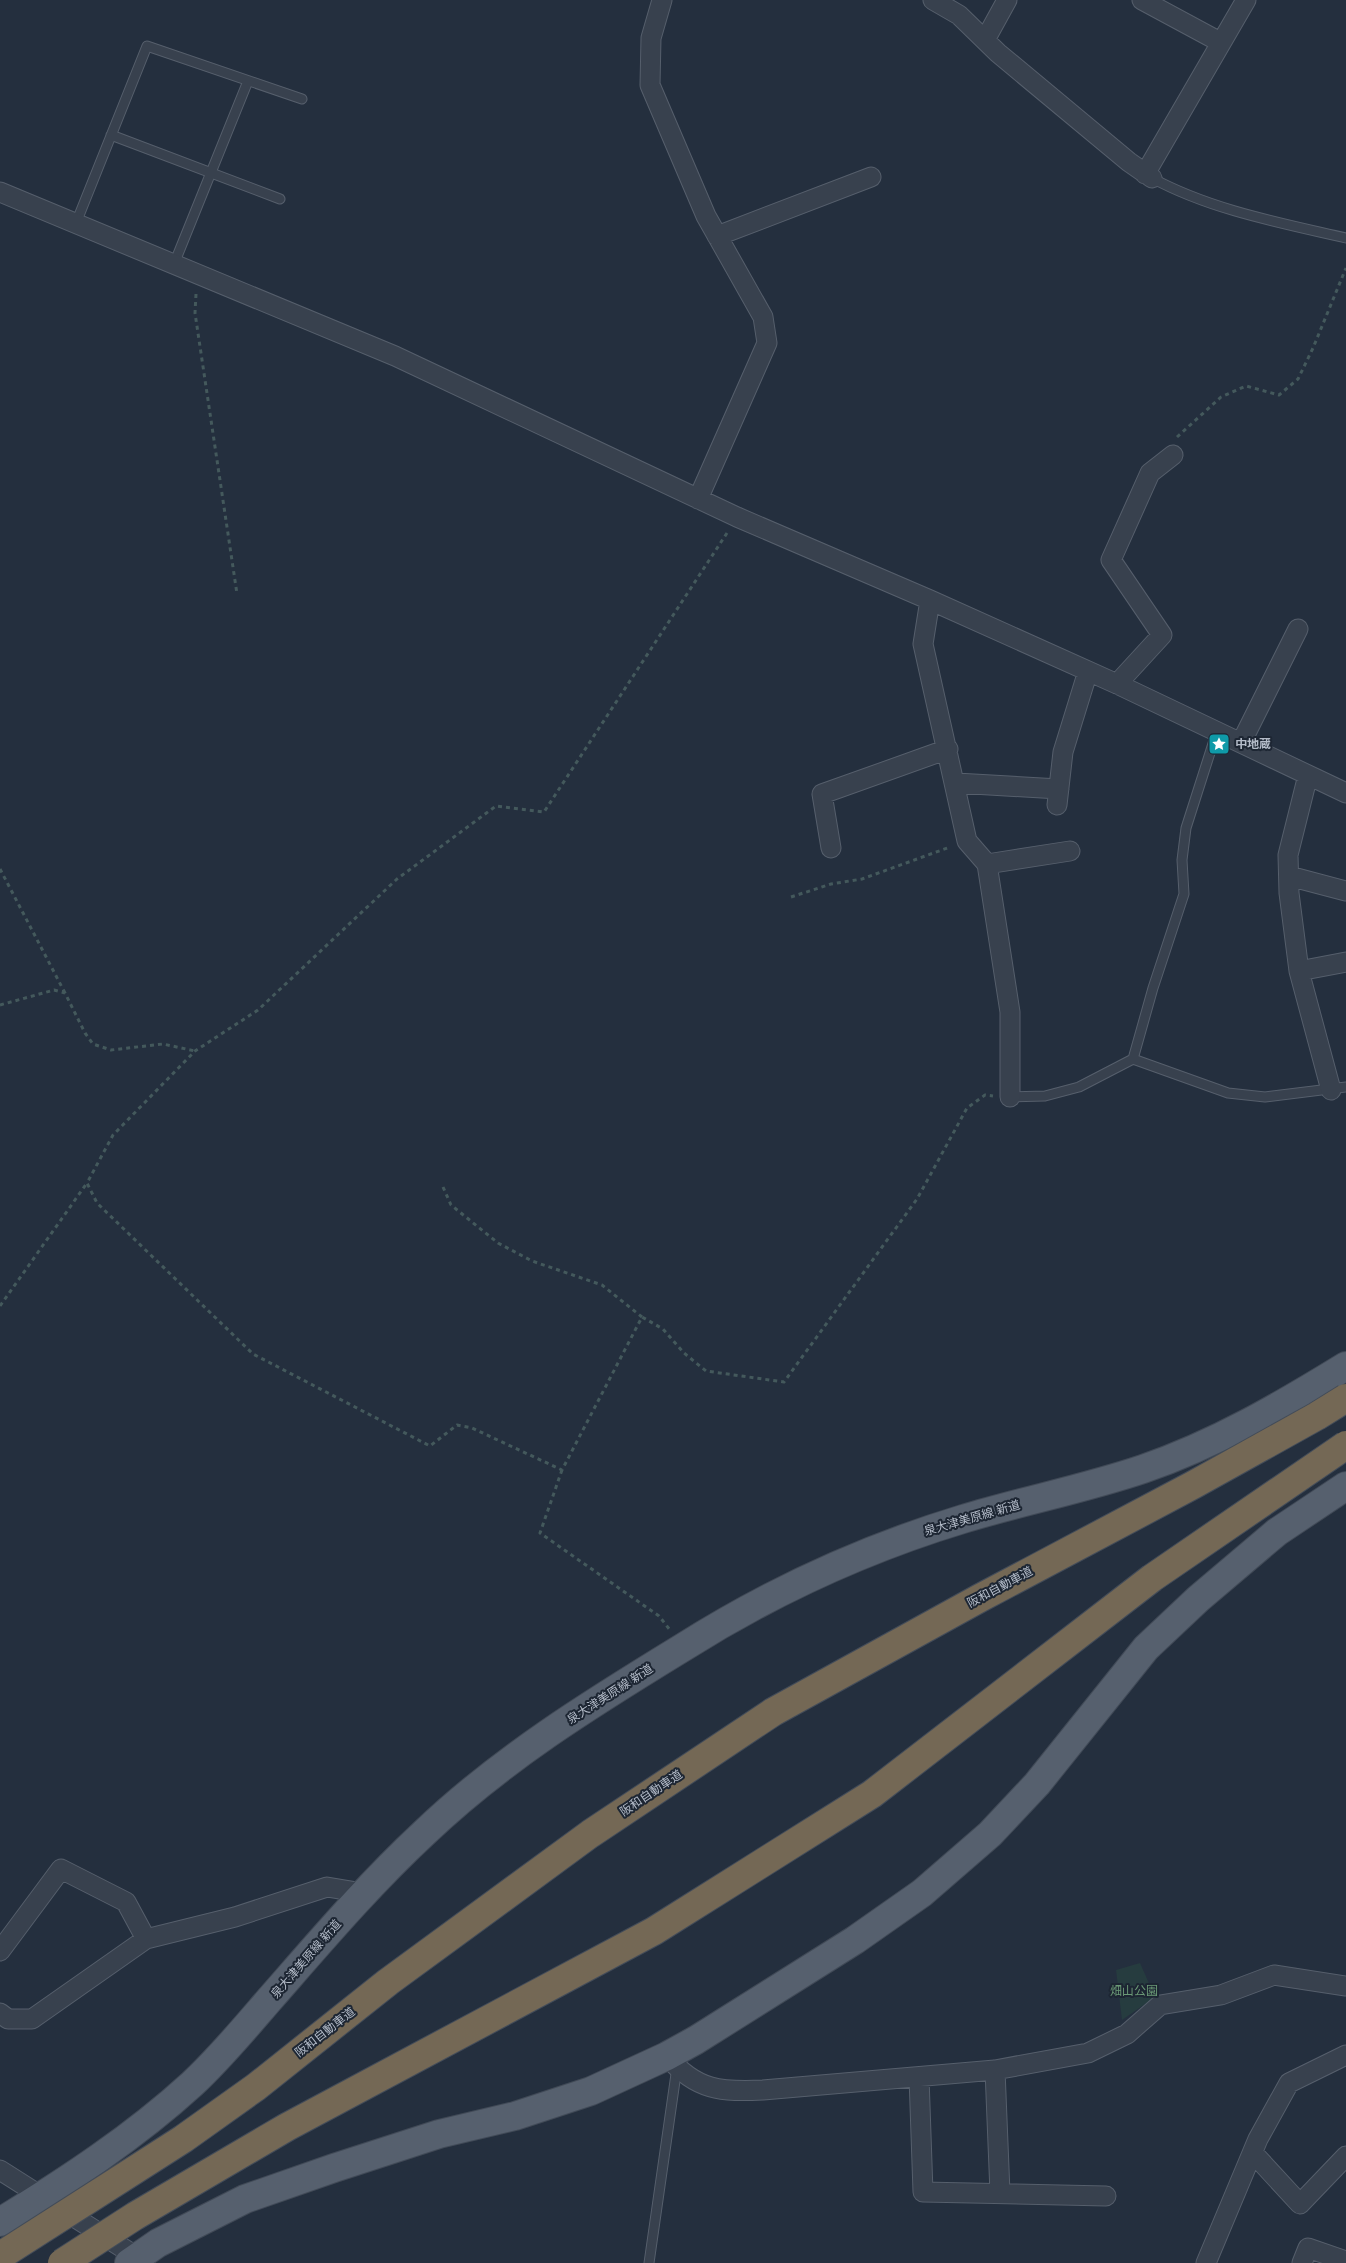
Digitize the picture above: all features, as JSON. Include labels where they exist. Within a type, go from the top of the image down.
[{"type":"highway","name":"阪和自動車道","points":[[0,2256],[183,2139],[256,2087],[388,1982],[590,1834],[774,1712],[980,1598],[1202,1480],[1346,1398]]},
{"type":"highway","points":[[62,2263],[135,2216],[287,2128],[654,1930],[872,1794],[1152,1578],[1346,1445]]},
{"type":"main road","name":"泉大津美原線 新道","points":[[0,2222],[42,2196],[156,2115],[194,2082],[229,2046],[363,1893],[426,1830],[486,1780],[541,1739],[682,1647],[744,1611],[809,1578],[894,1542],[963,1519],[1078,1489],[1144,1469],[1219,1439],[1287,1402],[1346,1366]]},
{"type":"main road","points":[[137,2261],[158,2244],[245,2199],[439,2134],[515,2116],[672,2062],[922,1893],[990,1834],[1037,1784],[1146,1648],[1198,1599],[1276,1532],[1346,1486]]},
{"type":"street","points":[[662,0],[652,38],[650,85],[706,216],[763,317],[767,343],[698,499]]},
{"type":"street","points":[[933,0],[959,15],[985,40],[1148,176],[1220,42],[1246,0]]},
{"type":"street","points":[[985,40],[1007,0]]},
{"type":"street","points":[[1142,0],[1220,42]]},
{"type":"street","points":[[718,236],[871,177]]},
{"type":"street","points":[[0,192],[396,356],[737,517],[930,600],[1117,684],[1346,793]]},
{"type":"street","points":[[1117,684],[1162,635],[1111,560],[1150,473],[1174,447]]},
{"type":"street","points":[[930,600],[923,644],[956,783],[967,841],[987,864],[1010,1012],[1010,1097]]},
{"type":"street","points":[[1241,743],[1298,629]]},
{"type":"street","points":[[956,783],[1058,797],[1064,752],[1088,671]]},
{"type":"street","points":[[831,848],[822,794],[948,749]]},
{"type":"street","points":[[1308,775],[1288,855],[1289,876],[1299,971],[1338,1088]]},
{"type":"street","points":[[987,864],[1070,851]]},
{"type":"street","points":[[1289,876],[1346,892]]},
{"type":"street","points":[[1299,971],[1346,962]]},
{"type":"street","points":[[0,1951],[61,1869],[126,1902],[146,1939]]},
{"type":"street","points":[[0,2013],[8,2019],[32,2019],[146,1939],[235,1917],[327,1887],[363,1893]]},
{"type":"street","points":[[672,2062],[707,2087],[729,2092],[995,2070],[1088,2053],[1126,2034],[1160,2005],[1221,1995],[1274,1975],[1346,1986]]},
{"type":"street","points":[[1206,2263],[1253,2153],[1289,2083],[1346,2055]]},
{"type":"street","points":[[995,2070],[1000,2193]]},
{"type":"street","points":[[919,2077],[923,2192],[1106,2196]]},
{"type":"street","points":[[1253,2153],[1300,2204],[1346,2156]]},
{"type":"street","points":[[0,2170],[42,2196],[137,2261]]},
{"type":"street","points":[[1302,2263],[1308,2248],[1346,2261]]},
{"type":"lane","points":[[76,223],[147,46],[302,100]]},
{"type":"lane","points":[[174,264],[248,81]]},
{"type":"lane","points":[[111,135],[280,199]]},
{"type":"lane","points":[[1148,176],[1171,188],[1256,218],[1346,238]]},
{"type":"lane","points":[[1133,1059],[1153,988],[1184,894],[1182,860],[1186,828],[1217,732]]},
{"type":"lane","points":[[1010,1097],[1045,1096],[1079,1087],[1133,1059],[1228,1092],[1265,1097],[1338,1088]]},
{"type":"lane","points":[[649,2263],[672,2062]]},
{"type":"path","points":[[1174,447],[1180,431],[1221,397],[1246,386],[1279,395],[1298,379],[1346,268]]},
{"type":"path","points":[[196,273],[195,313],[237,594]]},
{"type":"path","points":[[0,1306],[87,1183],[113,1135],[195,1051],[258,1010],[397,879],[496,806],[544,812],[737,517]]},
{"type":"path","points":[[790,897],[831,884],[862,879],[967,841]]},
{"type":"path","points":[[0,869],[85,1033],[93,1044],[111,1050],[163,1044],[195,1051]]},
{"type":"path","points":[[0,1004],[54,990],[65,993]]},
{"type":"path","points":[[443,1187],[451,1205],[498,1243],[532,1261],[602,1285],[642,1317],[663,1329],[684,1353],[706,1371],[784,1382],[917,1199],[967,1108],[985,1095],[1010,1097]]},
{"type":"path","points":[[87,1183],[97,1203],[253,1354],[430,1446],[456,1425],[472,1428],[562,1470]]},
{"type":"path","points":[[642,1317],[562,1470],[540,1533],[659,1616],[682,1647]]},
{"type":"green space","name":"畑山公園","points":[[1140,1963],[1155,1997],[1122,2020],[1116,1970]]},
{"type":"place","name":"中地蔵","points":[[1219,744]]}]
